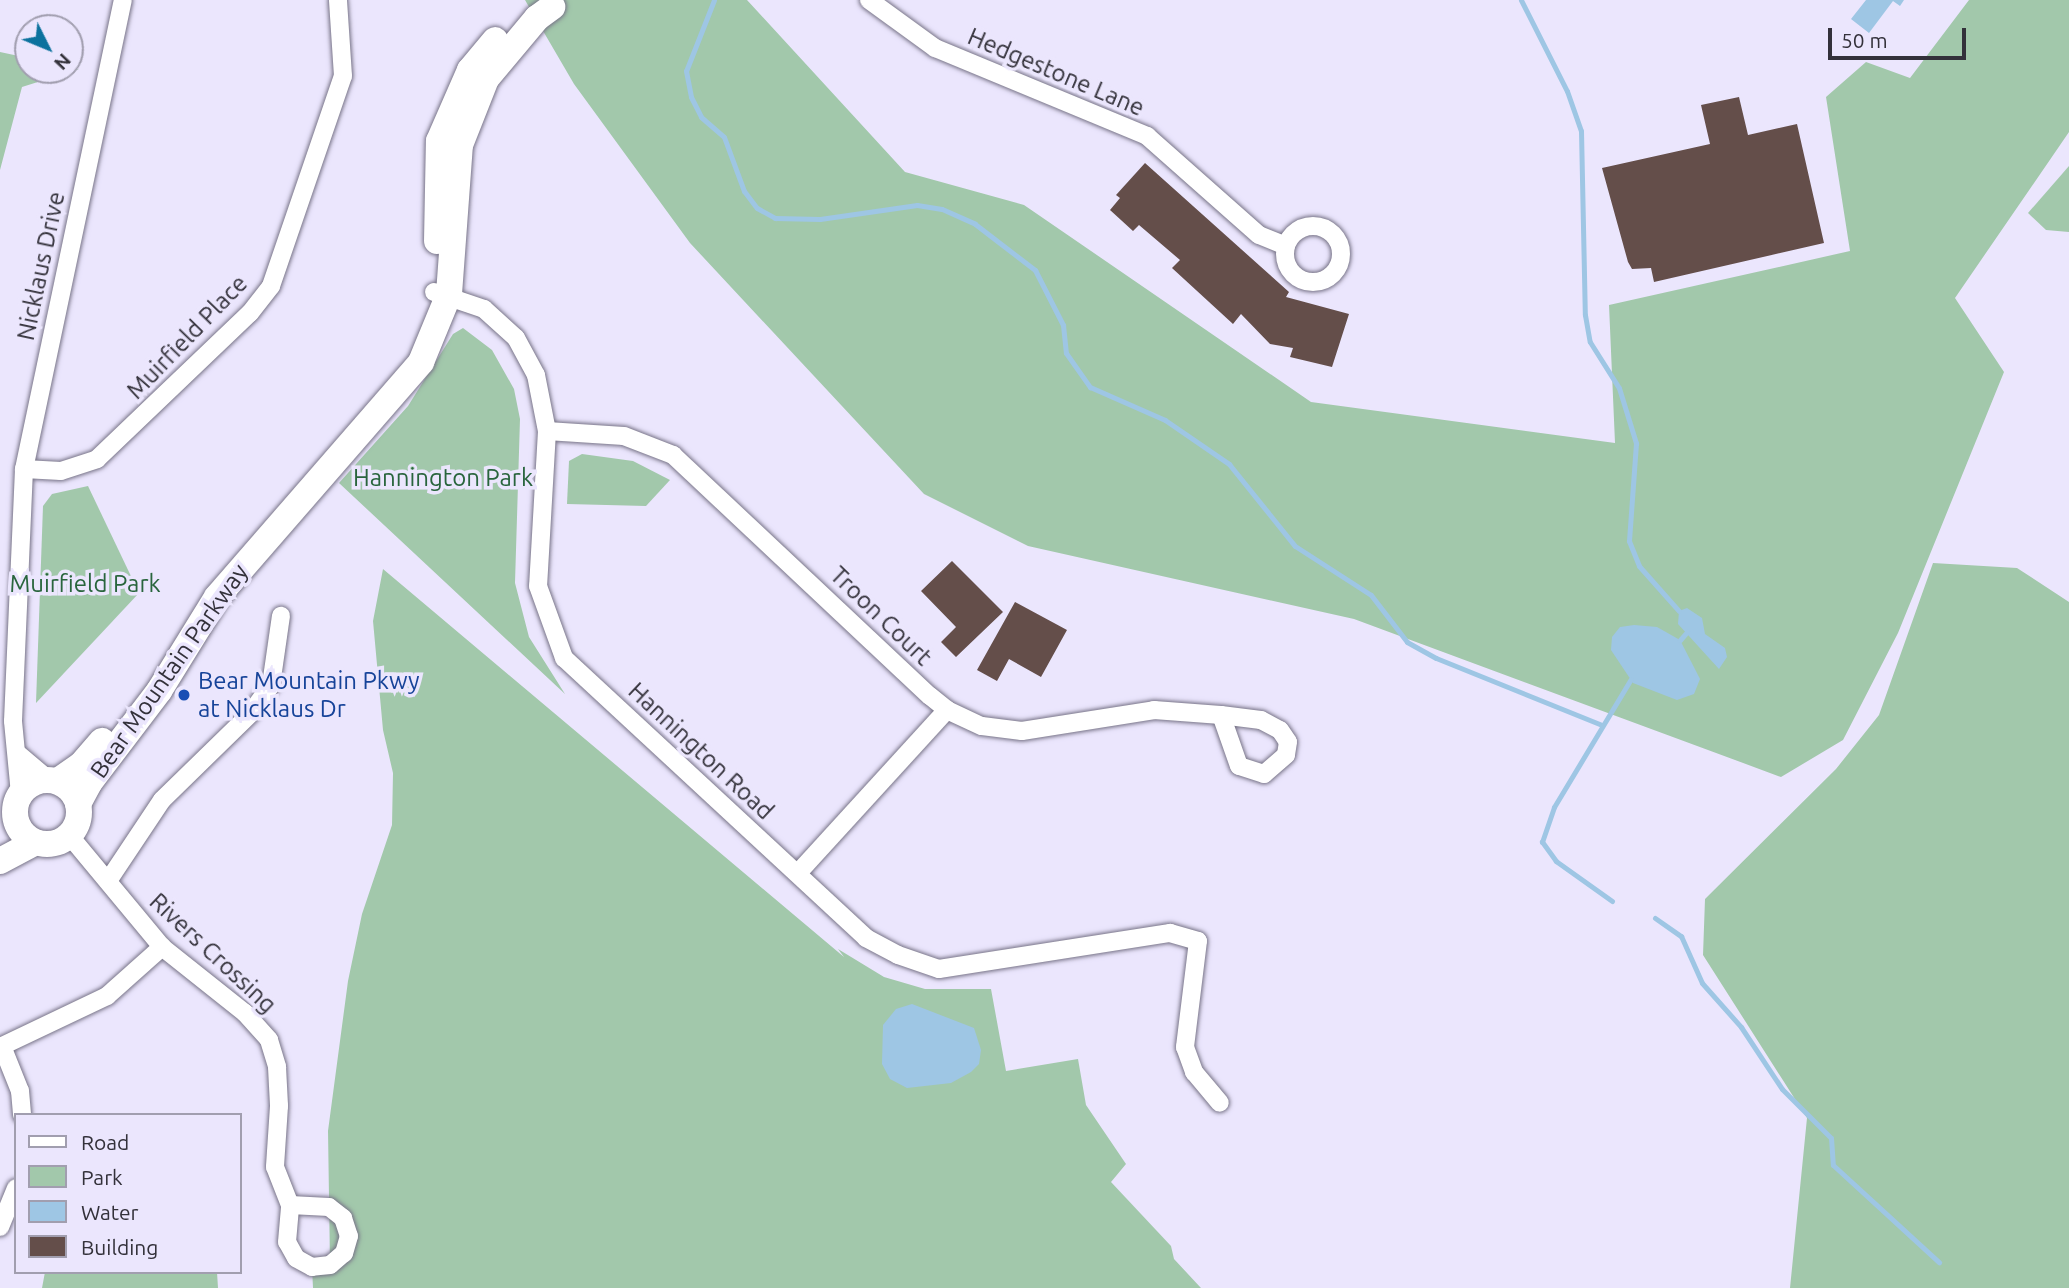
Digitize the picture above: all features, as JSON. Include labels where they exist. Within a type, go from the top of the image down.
[{"type":"street","name":"Nicklaus Drive","points":[[11,815],[18,754],[13,721],[24,469],[122,0]]},
{"type":"street","name":"Muirfield Place","points":[[24,469],[61,471],[97,459],[250,313],[271,286],[343,76],[338,0]]},
{"type":"street","name":"Hedgestone Lane","points":[[869,0],[935,48],[1147,136],[1259,235],[1286,246]]},
{"type":"street","name":"Bear Mountain Parkway","points":[[78,804],[89,783],[159,691],[217,597],[421,362],[442,293],[439,141],[470,70],[542,4]]},
{"type":"street","name":"Bear Mountain Parkway","points":[[53,780],[80,765],[103,739],[229,555],[403,359],[442,293]]},
{"type":"street","name":"Hannington Road","points":[[442,293],[484,309],[516,338],[536,375],[547,431],[538,586],[564,658],[799,873],[866,938],[939,969],[1170,933],[1198,941],[1185,1047],[1194,1072],[1220,1103]]},
{"type":"street","name":"Troon Court","points":[[547,431],[624,436],[673,455],[947,710],[982,726],[1021,731],[1154,709],[1221,715]]},
{"type":"street","points":[[108,881],[162,800],[250,714],[271,685],[281,616]]},
{"type":"street","points":[[799,873],[947,710]]},
{"type":"street","points":[[0,861],[36,842],[57,842],[69,835],[79,816],[78,804],[67,786],[53,780],[18,754]]},
{"type":"street","points":[[36,842],[18,827],[11,815],[28,785],[53,780]]},
{"type":"street","name":"Rivers Crossing","points":[[69,835],[162,947],[244,1013],[269,1040],[277,1067],[279,1093],[275,1167],[290,1205]]},
{"type":"street","points":[[22,1113],[20,1091],[1,1047],[107,996],[162,947]]},
{"type":"street","points":[[0,1227],[14,1193]]},
{"type":"green space","points":[[525,0],[747,0],[905,172],[1024,205],[1311,402],[1615,443],[1609,305],[1850,251],[1826,97],[1866,62],[1910,78],[1969,0],[2069,0],[2069,132],[1955,298],[2004,372],[1898,633],[1843,740],[1781,777],[1354,619],[1028,546],[924,494],[690,243],[574,84]]},
{"type":"green space","points":[[0,52],[14,55],[14,84],[32,84],[22,87],[0,170]]},
{"type":"green space","points":[[2069,166],[2069,232],[2046,230],[2028,213]]},
{"type":"green space","name":"Hannington Park","points":[[463,328],[492,350],[514,389],[520,419],[515,583],[529,637],[565,694],[339,483],[408,406],[453,334]]},
{"type":"green space","points":[[582,454],[633,461],[670,480],[646,506],[567,504],[569,461]]},
{"type":"green space","name":"Muirfield Park","points":[[88,486],[139,593],[36,703],[43,506],[52,494]]},
{"type":"green space","points":[[1933,563],[2017,568],[2069,602],[2069,1288],[1790,1288],[1807,1118],[1703,955],[1705,899],[1836,769],[1879,715]]},
{"type":"green space","points":[[383,569],[844,957],[838,949],[884,977],[925,989],[991,989],[1006,1071],[1078,1059],[1086,1105],[1126,1164],[1111,1182],[1171,1246],[1174,1259],[1201,1288],[313,1288],[312,1267],[330,1264],[328,1131],[348,981],[362,914],[392,825],[393,773],[383,730],[373,621]]},
{"type":"green space","points":[[45,1274],[217,1274],[218,1288],[42,1288]]},
{"type":"water","points":[[1866,0],[1904,0],[1900,6],[1893,1],[1869,33],[1851,19]]},
{"type":"water","points":[[1687,608],[1702,618],[1705,634],[1725,648],[1727,657],[1719,669],[1678,624],[1679,611]]},
{"type":"water","points":[[1620,627],[1657,627],[1680,640],[1700,679],[1694,694],[1677,700],[1633,683],[1611,650],[1612,637]]},
{"type":"water","points":[[912,1004],[974,1028],[981,1050],[979,1064],[971,1072],[951,1083],[907,1088],[890,1079],[882,1064],[883,1025],[896,1009]]},
{"type":"building","points":[[1739,97],[1748,135],[1797,124],[1824,243],[1654,282],[1651,268],[1632,269],[1628,262],[1602,168],[1710,144],[1701,105]]},
{"type":"building","points":[[1145,163],[1289,292],[1286,297],[1349,314],[1332,367],[1290,357],[1293,348],[1270,344],[1241,314],[1233,324],[1172,268],[1180,260],[1139,225],[1133,231],[1110,210],[1120,198],[1116,195]]},
{"type":"building","points":[[952,561],[1003,612],[956,657],[941,642],[956,627],[921,591]]},
{"type":"building","points":[[1015,602],[1067,630],[1041,677],[1009,659],[997,681],[977,670]]},
{"type":"waterway","points":[[714,0],[686,71],[691,97],[701,117],[724,137],[744,191],[757,208],[775,218],[820,219],[917,205],[942,209],[975,224],[1035,270],[1063,325],[1066,353],[1090,387],[1165,420],[1229,464],[1295,546],[1371,595],[1407,642],[1436,658],[1602,725]]},
{"type":"waterway","points":[[1521,0],[1567,91],[1581,131],[1585,315],[1590,342],[1619,388],[1636,443],[1629,541],[1639,566],[1679,611]]},
{"type":"waterway","points":[[1680,640],[1687,632]]},
{"type":"waterway","points":[[1612,901],[1556,861],[1542,842],[1554,807],[1631,679]]},
{"type":"waterway","points":[[1655,918],[1681,936],[1702,983],[1741,1027],[1782,1089],[1831,1138],[1833,1165],[1939,1262]]},
{"type":"place","name":"Bear Mountain Pkwy at Nicklaus Dr","points":[[184,695]]}]
